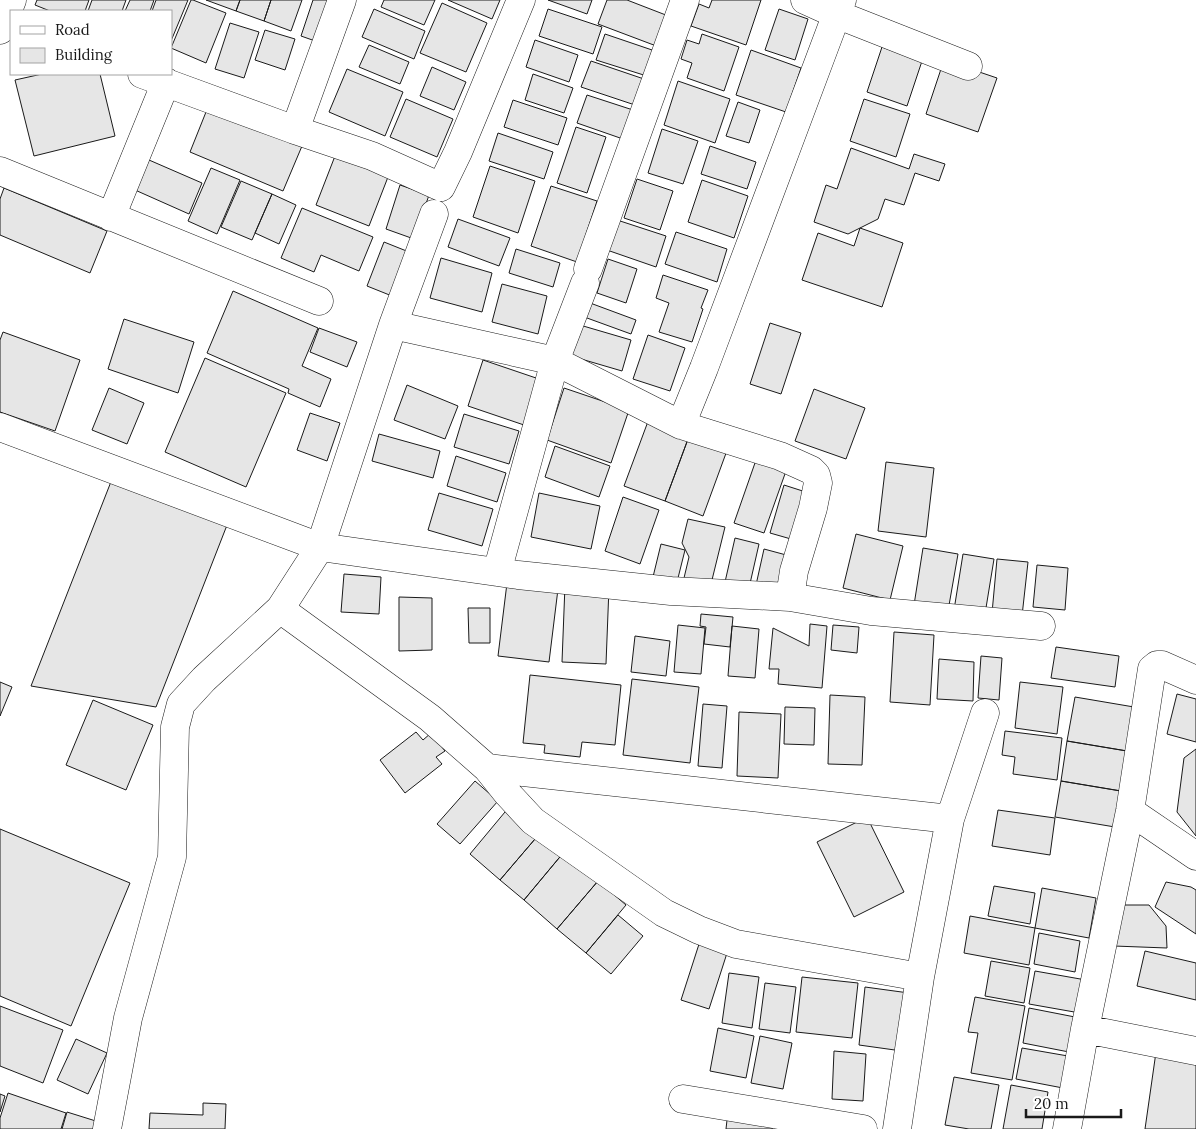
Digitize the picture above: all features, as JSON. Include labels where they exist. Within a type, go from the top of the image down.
[{"type":"street","points":[[295,130],[342,0]]},
{"type":"street","points":[[111,217],[154,78],[372,156],[442,187],[521,0]]},
{"type":"street","points":[[497,572],[555,361],[685,0]]},
{"type":"street","points":[[805,0],[839,7],[968,66]]},
{"type":"street","points":[[681,425],[839,7]]},
{"type":"street","points":[[0,171],[319,301]]},
{"type":"street","points":[[107,1129],[128,1018],[172,857],[175,727],[181,704],[204,678],[280,609],[320,547],[392,326],[434,214]]},
{"type":"street","points":[[392,326],[555,361],[681,425],[780,456],[811,470],[816,475],[818,483],[794,571],[790,597]]},
{"type":"street","points":[[0,427],[320,547],[518,575],[671,590],[790,597],[871,610],[1041,626]]},
{"type":"street","points":[[280,609],[430,718],[487,768],[533,821],[664,913],[699,930],[736,944],[920,977]]},
{"type":"street","points":[[1067,1129],[1085,1029],[1130,811],[1152,669],[1157,665],[1162,665],[1196,680]]},
{"type":"street","points":[[897,1129],[920,977],[950,819],[985,713]]},
{"type":"street","points":[[487,768],[950,819]]},
{"type":"street","points":[[1130,811],[1196,856]]},
{"type":"street","points":[[1085,1029],[1196,1051]]},
{"type":"street","points":[[684,1099],[863,1129]]},
{"type":"building","points":[[37,0],[89,0],[85,10],[48,10],[35,5]]},
{"type":"building","points":[[92,0],[126,0],[122,10],[88,10]]},
{"type":"building","points":[[130,0],[154,0],[150,10],[125,10]]},
{"type":"building","points":[[156,0],[188,0],[172,39],[172,10],[152,10]]},
{"type":"building","points":[[191,0],[226,13],[206,63],[172,48]]},
{"type":"building","points":[[206,0],[240,0],[236,11]]},
{"type":"building","points":[[240,0],[271,0],[264,21],[236,11]]},
{"type":"building","points":[[271,0],[302,0],[291,31],[264,21]]},
{"type":"building","points":[[313,0],[331,0],[318,42],[301,36]]},
{"type":"building","points":[[384,0],[435,0],[424,25],[381,7]]},
{"type":"building","points":[[448,0],[500,0],[492,19]]},
{"type":"building","points":[[548,0],[592,0],[587,14]]},
{"type":"building","points":[[607,0],[627,0],[671,17],[659,47],[598,24]]},
{"type":"building","points":[[712,0],[761,0],[746,45],[691,26],[699,4],[709,8]]},
{"type":"building","points":[[442,3],[487,23],[466,72],[420,53]]},
{"type":"building","points":[[374,9],[425,31],[414,59],[362,37]]},
{"type":"building","points":[[548,9],[602,27],[593,54],[539,36]]},
{"type":"building","points":[[779,9],[808,19],[795,60],[765,50]]},
{"type":"building","points":[[230,23],[259,32],[244,78],[215,69]]},
{"type":"building","points":[[265,30],[295,39],[285,70],[255,60]]},
{"type":"building","points":[[605,34],[658,52],[650,77],[596,60]]},
{"type":"building","points":[[702,34],[739,47],[724,91],[687,78],[692,63],[681,59],[687,40],[699,44]]},
{"type":"building","points":[[535,40],[578,55],[569,82],[526,67]]},
{"type":"building","points":[[369,45],[409,62],[400,84],[359,67]]},
{"type":"building","points":[[882,47],[922,61],[907,106],[867,92]]},
{"type":"building","points":[[751,50],[801,68],[786,112],[736,95]]},
{"type":"building","points":[[944,60],[997,78],[978,132],[926,114]]},
{"type":"building","points":[[591,61],[644,79],[635,105],[581,87]]},
{"type":"building","points":[[432,67],[466,82],[454,110],[420,96]]},
{"type":"building","points":[[347,69],[403,92],[385,136],[329,112]]},
{"type":"building","points":[[533,74],[573,88],[564,113],[525,100]]},
{"type":"building","points":[[38,75],[100,75],[115,136],[34,156],[15,80]]},
{"type":"building","points":[[678,81],[730,99],[715,143],[664,125]]},
{"type":"building","points":[[587,95],[633,110],[623,139],[577,123]]},
{"type":"building","points":[[406,99],[453,119],[437,157],[390,137]]},
{"type":"building","points":[[864,99],[910,114],[896,157],[850,141]]},
{"type":"building","points":[[513,100],[567,118],[558,145],[504,127]]},
{"type":"building","points":[[738,102],[760,110],[749,143],[726,136]]},
{"type":"building","points":[[208,107],[302,146],[283,191],[190,152]]},
{"type":"building","points":[[576,127],[606,137],[587,193],[557,183]]},
{"type":"building","points":[[662,129],[698,141],[683,184],[648,173]]},
{"type":"building","points":[[498,133],[553,152],[544,179],[489,161]]},
{"type":"building","points":[[710,146],[756,162],[747,189],[701,174]]},
{"type":"building","points":[[851,148],[909,169],[914,154],[945,164],[939,181],[915,173],[904,205],[885,199],[878,219],[848,234],[814,222],[826,185],[837,189]]},
{"type":"building","points":[[335,156],[388,177],[369,226],[316,205]]},
{"type":"building","points":[[149,160],[202,183],[189,214],[135,190]]},
{"type":"building","points":[[490,166],[535,181],[518,233],[473,217]]},
{"type":"building","points":[[211,168],[240,180],[217,234],[188,221]]},
{"type":"building","points":[[637,179],[673,191],[660,230],[624,218]]},
{"type":"building","points":[[702,180],[748,196],[734,238],[688,222]]},
{"type":"building","points":[[241,181],[272,194],[252,240],[221,227]]},
{"type":"building","points":[[400,185],[429,195],[414,239],[386,229]]},
{"type":"building","points":[[551,186],[597,201],[577,262],[531,246]]},
{"type":"building","points":[[4,188],[107,231],[90,273],[0,235],[0,199]]},
{"type":"building","points":[[272,194],[296,205],[279,244],[255,233]]},
{"type":"building","points":[[302,208],[373,237],[359,271],[321,255],[314,272],[281,258]]},
{"type":"building","points":[[458,219],[510,238],[499,266],[448,247]]},
{"type":"building","points":[[614,219],[666,236],[656,267],[604,249]]},
{"type":"building","points":[[860,228],[903,243],[882,307],[802,280],[818,233],[854,246]]},
{"type":"building","points":[[676,232],[727,249],[717,282],[665,264]]},
{"type":"building","points":[[384,242],[409,252],[392,296],[367,286]]},
{"type":"building","points":[[516,249],[560,263],[553,287],[509,273]]},
{"type":"building","points":[[441,258],[492,273],[482,312],[430,298]]},
{"type":"building","points":[[608,259],[637,269],[626,303],[597,293]]},
{"type":"building","points":[[663,275],[708,290],[692,342],[659,332],[669,303],[656,298]]},
{"type":"building","points":[[502,284],[547,296],[538,334],[492,322]]},
{"type":"building","points":[[233,291],[318,328],[302,366],[331,379],[320,407],[288,393],[289,389],[207,353]]},
{"type":"building","points":[[582,300],[636,320],[631,334],[576,314]]},
{"type":"building","points":[[124,319],[194,342],[178,393],[108,369]]},
{"type":"building","points":[[573,323],[631,340],[622,371],[564,354]]},
{"type":"building","points":[[770,323],[801,333],[781,394],[750,384]]},
{"type":"building","points":[[319,328],[357,342],[347,367],[310,352]]},
{"type":"building","points":[[3,332],[80,360],[55,431],[0,412],[0,340]]},
{"type":"building","points":[[648,335],[685,348],[670,391],[633,379]]},
{"type":"building","points":[[205,358],[286,393],[246,487],[165,452]]},
{"type":"building","points":[[483,360],[539,379],[524,425],[468,406]]},
{"type":"building","points":[[407,385],[458,406],[445,439],[394,420]]},
{"type":"building","points":[[109,388],[144,403],[127,444],[92,430]]},
{"type":"building","points":[[564,388],[629,410],[611,463],[547,440]]},
{"type":"building","points":[[814,389],[865,408],[846,459],[795,441]]},
{"type":"building","points":[[310,413],[340,423],[327,461],[297,450]]},
{"type":"building","points":[[464,414],[519,431],[509,464],[454,447]]},
{"type":"building","points":[[650,416],[691,431],[665,501],[624,486]]},
{"type":"building","points":[[691,431],[729,445],[703,516],[665,501]]},
{"type":"building","points":[[379,434],[440,451],[433,478],[372,461]]},
{"type":"building","points":[[555,446],[610,466],[599,497],[545,477]]},
{"type":"building","points":[[456,456],[506,473],[497,502],[447,486]]},
{"type":"building","points":[[756,460],[786,471],[764,533],[734,523]]},
{"type":"building","points":[[886,462],[934,468],[926,537],[878,531]]},
{"type":"building","points":[[114,474],[229,520],[156,707],[31,686]]},
{"type":"building","points":[[784,485],[812,494],[798,541],[770,533]]},
{"type":"building","points":[[439,493],[493,509],[482,546],[428,530]]},
{"type":"building","points":[[539,493],[600,506],[591,549],[531,537]]},
{"type":"building","points":[[623,497],[659,510],[640,564],[605,551]]},
{"type":"building","points":[[688,519],[725,527],[711,584],[684,578],[689,557],[682,543]]},
{"type":"building","points":[[856,534],[903,546],[890,600],[843,588]]},
{"type":"building","points":[[735,538],[759,544],[749,588],[725,582]]},
{"type":"building","points":[[661,544],[685,550],[676,586],[652,581]]},
{"type":"building","points":[[923,548],[958,554],[948,611],[914,605]]},
{"type":"building","points":[[764,549],[790,556],[782,591],[756,585]]},
{"type":"building","points":[[963,554],[994,559],[985,614],[954,610]]},
{"type":"building","points":[[997,559],[1028,562],[1022,616],[992,613]]},
{"type":"building","points":[[1037,565],[1068,568],[1065,610],[1033,607]]},
{"type":"building","points":[[344,574],[381,577],[379,614],[341,612]]},
{"type":"building","points":[[507,583],[558,589],[549,662],[498,656]]},
{"type":"building","points":[[565,585],[609,587],[606,664],[562,662]]},
{"type":"building","points":[[399,597],[432,598],[432,650],[399,651]]},
{"type":"building","points":[[468,608],[490,608],[490,643],[469,643]]},
{"type":"building","points":[[701,614],[733,617],[730,647],[704,644],[706,627],[700,626]]},
{"type":"building","points":[[810,624],[827,626],[822,688],[778,684],[779,669],[769,669],[773,628],[809,646]]},
{"type":"building","points":[[678,625],[705,628],[701,674],[674,672]]},
{"type":"building","points":[[833,625],[859,627],[857,653],[831,650]]},
{"type":"building","points":[[732,626],[759,629],[755,678],[728,676]]},
{"type":"building","points":[[894,632],[934,635],[930,705],[890,702]]},
{"type":"building","points":[[635,636],[670,641],[666,676],[631,672]]},
{"type":"building","points":[[1056,647],[1119,656],[1115,687],[1051,678]]},
{"type":"building","points":[[981,656],[1002,658],[999,700],[978,698]]},
{"type":"building","points":[[939,659],[974,662],[973,701],[937,699]]},
{"type":"building","points":[[530,675],[621,685],[615,745],[582,742],[580,757],[544,753],[545,745],[523,743]]},
{"type":"building","points":[[632,679],[699,687],[690,763],[623,755]]},
{"type":"building","points":[[0,682],[12,687],[0,716]]},
{"type":"building","points":[[1020,682],[1063,687],[1057,734],[1015,728]]},
{"type":"building","points":[[1177,694],[1196,699],[1196,742],[1167,734]]},
{"type":"building","points":[[830,695],[865,697],[862,765],[828,764]]},
{"type":"building","points":[[1075,697],[1134,707],[1127,751],[1067,741]]},
{"type":"building","points":[[93,700],[153,725],[126,790],[66,765]]},
{"type":"building","points":[[703,704],[727,706],[722,768],[698,766]]},
{"type":"building","points":[[785,707],[815,708],[814,745],[784,744]]},
{"type":"building","points":[[739,712],[781,714],[778,778],[737,776]]},
{"type":"building","points":[[1005,731],[1062,738],[1057,780],[1013,774],[1015,757],[1002,755]]},
{"type":"building","points":[[416,732],[423,740],[431,733],[445,751],[436,757],[442,764],[405,793],[380,760]]},
{"type":"building","points":[[1067,741],[1127,751],[1121,791],[1061,781]]},
{"type":"building","points":[[1196,749],[1196,836],[1177,812],[1184,758]]},
{"type":"building","points":[[475,781],[498,801],[460,844],[437,824]]},
{"type":"building","points":[[1061,781],[1121,791],[1115,827],[1055,817]]},
{"type":"building","points":[[510,806],[541,832],[500,880],[470,854]]},
{"type":"building","points":[[998,810],[1055,818],[1050,855],[992,846]]},
{"type":"building","points":[[867,817],[904,892],[854,917],[817,842]]},
{"type":"building","points":[[0,829],[130,883],[71,1026],[0,996]]},
{"type":"building","points":[[541,832],[564,852],[524,900],[500,880]]},
{"type":"building","points":[[564,852],[598,881],[557,929],[524,900]]},
{"type":"building","points":[[598,881],[626,905],[586,953],[557,929]]},
{"type":"building","points":[[1166,882],[1191,887],[1196,890],[1196,934],[1155,907]]},
{"type":"building","points":[[994,886],[1035,893],[1030,924],[988,916]]},
{"type":"building","points":[[1042,888],[1096,898],[1089,938],[1035,928]]},
{"type":"building","points":[[1116,905],[1149,905],[1166,926],[1167,948],[1114,946]]},
{"type":"building","points":[[618,915],[643,936],[611,974],[586,953]]},
{"type":"building","points":[[970,916],[1035,928],[1029,965],[964,953]]},
{"type":"building","points":[[1039,933],[1080,941],[1075,972],[1034,964]]},
{"type":"building","points":[[700,941],[728,950],[709,1009],[681,1000]]},
{"type":"building","points":[[1145,951],[1196,963],[1196,1000],[1137,986]]},
{"type":"building","points":[[991,961],[1030,968],[1024,1003],[985,996]]},
{"type":"building","points":[[1035,971],[1086,980],[1080,1013],[1029,1004]]},
{"type":"building","points":[[729,973],[759,977],[752,1028],[722,1023]]},
{"type":"building","points":[[802,977],[858,983],[852,1038],[796,1032]]},
{"type":"building","points":[[765,983],[796,987],[790,1033],[759,1029]]},
{"type":"building","points":[[865,987],[909,993],[902,1051],[859,1045]]},
{"type":"building","points":[[975,997],[1025,1006],[1012,1080],[971,1073],[978,1033],[968,1032]]},
{"type":"building","points":[[0,1006],[63,1030],[43,1083],[0,1066]]},
{"type":"building","points":[[1029,1008],[1075,1017],[1069,1052],[1023,1043]]},
{"type":"building","points":[[718,1028],[754,1036],[746,1078],[710,1071]]},
{"type":"building","points":[[760,1036],[792,1043],[783,1089],[751,1083]]},
{"type":"building","points":[[76,1039],[107,1053],[88,1094],[57,1080]]},
{"type":"building","points":[[1022,1048],[1068,1056],[1063,1088],[1016,1079]]},
{"type":"building","points":[[834,1051],[866,1054],[863,1101],[832,1099]]},
{"type":"building","points":[[1156,1052],[1196,1058],[1196,1129],[1145,1129]]},
{"type":"building","points":[[954,1077],[999,1085],[991,1129],[969,1129],[945,1125]]},
{"type":"building","points":[[1011,1085],[1048,1092],[1042,1129],[1003,1129]]},
{"type":"building","points":[[8,1093],[66,1113],[61,1129],[0,1129],[0,1118]]},
{"type":"building","points":[[0,1094],[5,1096],[0,1112]]},
{"type":"building","points":[[203,1103],[226,1104],[225,1129],[149,1129],[150,1113],[203,1115]]},
{"type":"building","points":[[67,1112],[99,1122],[97,1129],[62,1129]]},
{"type":"building","points":[[727,1120],[773,1127],[772,1129],[726,1129]]}]
